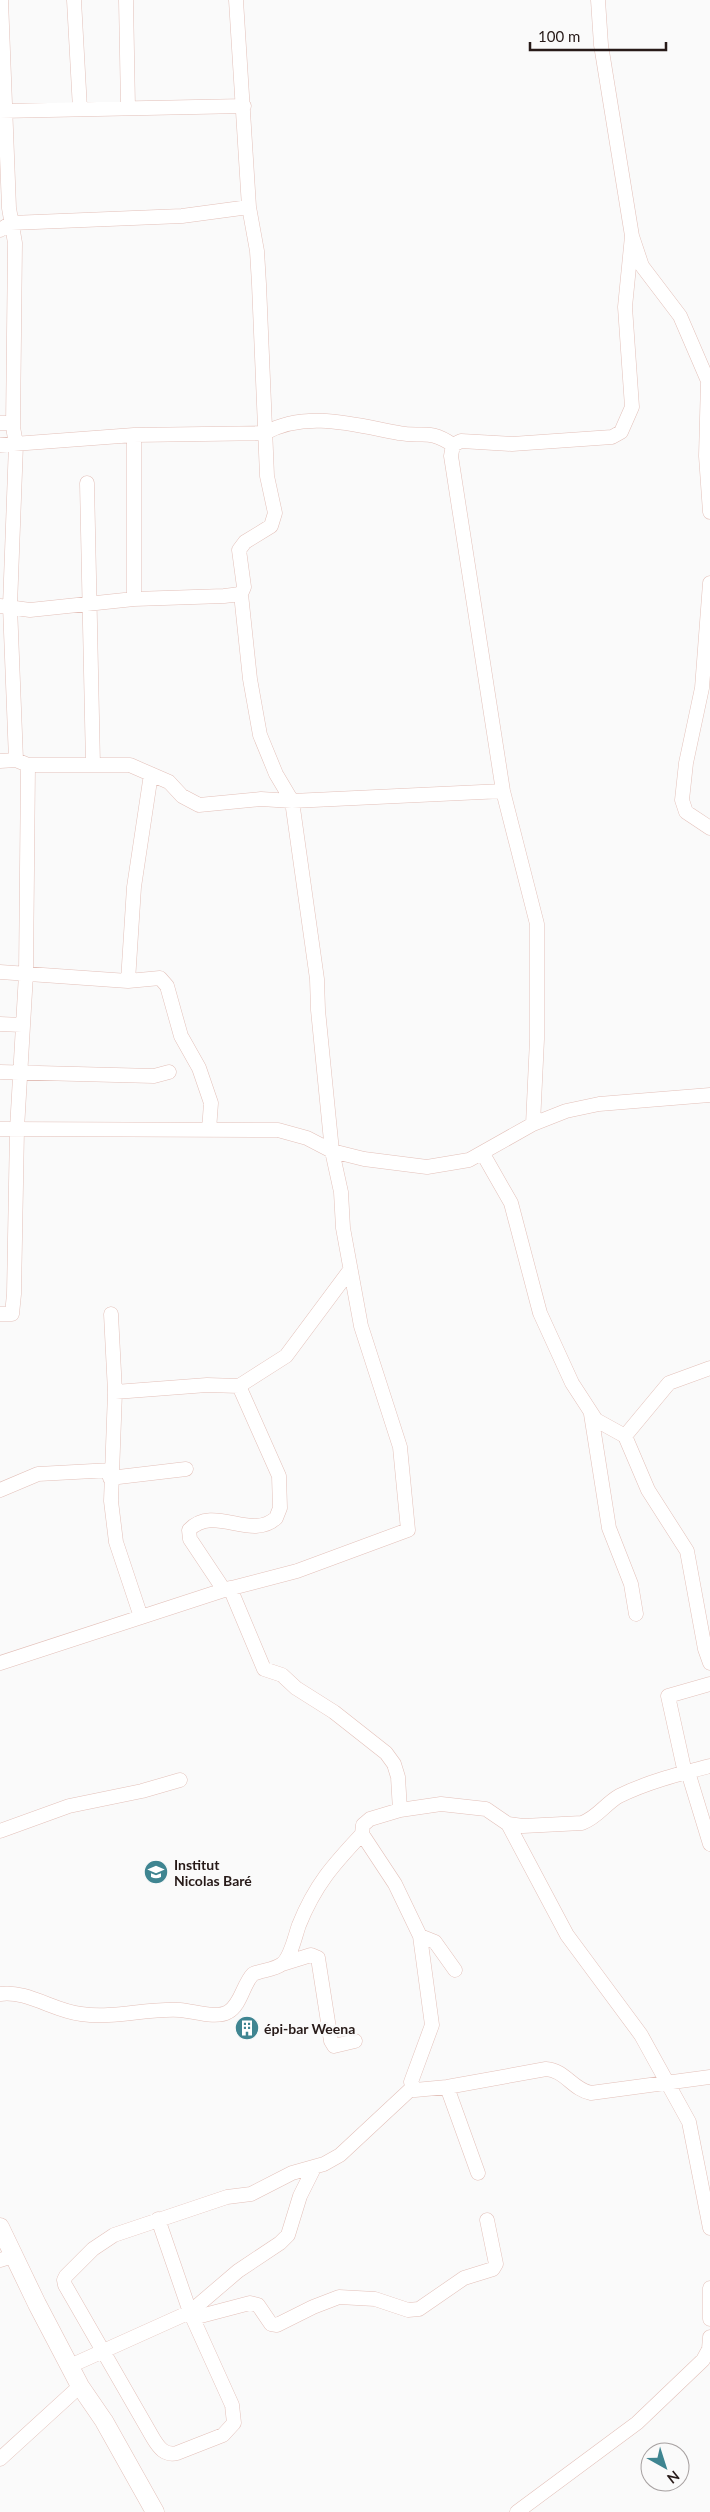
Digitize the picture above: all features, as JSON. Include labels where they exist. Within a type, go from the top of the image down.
[{"type":"main road","points":[[0,2227],[6,2258],[80,2386],[104,2421],[155,2512]]},
{"type":"street","points":[[0,1314],[12,1314],[14,1294],[19,1073],[26,974],[22,762],[5,606],[16,444],[6,423],[15,243],[5,227],[1,0]]},
{"type":"street","points":[[74,0],[80,108]]},
{"type":"street","points":[[126,0],[128,107]]},
{"type":"street","points":[[0,1663],[227,1589],[297,1571],[408,1530],[400,1447],[361,1326],[343,1228],[341,1192],[332,1151],[318,1010],[317,979],[292,801],[276,774],[260,735],[250,679],[241,594],[244,587],[239,550],[245,542],[271,526],[275,513],[267,476],[257,259],[249,208],[236,0]]},
{"type":"street","points":[[598,0],[601,45],[632,236],[642,266],[680,316],[708,381],[706,456],[710,512]]},
{"type":"street","points":[[3,111],[244,106]]},
{"type":"street","points":[[5,227],[182,216],[249,208]]},
{"type":"street","points":[[453,445],[461,441],[512,444],[612,437],[621,432],[632,407],[625,307],[632,236]]},
{"type":"street","points":[[0,445],[134,435],[265,433],[275,427],[321,420],[380,428],[399,434],[425,433],[442,437],[453,445]]},
{"type":"street","points":[[134,435],[134,599]]},
{"type":"street","points":[[453,445],[451,456],[504,791],[538,924],[537,1039],[533,1124]]},
{"type":"street","points":[[87,483],[88,602],[93,765]]},
{"type":"street","points":[[710,583],[702,688],[686,763],[682,800],[686,812],[710,828]]},
{"type":"street","points":[[5,606],[30,610],[88,602],[241,594]]},
{"type":"street","points":[[0,761],[130,765],[169,782],[182,796],[199,805],[261,799],[292,801],[504,791]]},
{"type":"street","points":[[128,981],[134,887],[151,774]]},
{"type":"street","points":[[0,972],[128,981],[160,978],[167,986],[181,1036],[199,1068],[211,1103],[209,1130]]},
{"type":"street","points":[[0,1024],[22,1025]]},
{"type":"street","points":[[0,1072],[154,1076],[169,1072]]},
{"type":"street","points":[[0,1126],[17,1129],[278,1130],[307,1138],[332,1151],[364,1159],[427,1167],[450,1165],[483,1154],[533,1124],[566,1111],[599,1104],[710,1095]]},
{"type":"street","points":[[483,1154],[511,1203],[544,1326],[572,1383],[591,1414],[607,1428],[625,1436],[648,1490],[687,1551],[705,1648],[710,1663]]},
{"type":"street","points":[[115,1392],[207,1385],[239,1386],[286,1356],[350,1270]]},
{"type":"street","points":[[111,1314],[115,1392],[111,1474],[116,1542],[140,1617]]},
{"type":"street","points":[[625,1436],[669,1383],[710,1368]]},
{"type":"street","points":[[239,1386],[279,1476],[280,1508],[276,1518],[264,1526],[246,1525],[219,1519],[194,1526],[189,1530],[190,1539],[227,1589],[264,1670],[282,1675],[296,1688],[334,1712],[386,1753],[394,1764],[398,1777],[400,1810]]},
{"type":"street","points":[[591,1414],[609,1528],[631,1584],[636,1614]]},
{"type":"street","points":[[0,1490],[38,1474],[111,1474],[186,1469]]},
{"type":"street","points":[[710,1684],[668,1696],[686,1772],[710,1844]]},
{"type":"street","points":[[282,1964],[287,1957],[318,1884],[329,1869],[362,1834],[363,1825],[370,1819],[400,1810],[441,1804],[486,1809],[508,1824],[523,1826],[582,1824],[591,1820],[607,1804],[620,1796],[656,1781],[710,1766]]},
{"type":"street","points":[[0,1831],[69,1806],[142,1791],[180,1780]]},
{"type":"street","points":[[508,1824],[567,1935],[641,2035],[668,2082],[693,2134],[710,2228]]},
{"type":"street","points":[[362,1834],[395,1884],[420,1936],[432,2025],[411,2082],[413,2087]]},
{"type":"street","points":[[420,1936],[435,1942],[455,1970]]},
{"type":"street","points":[[0,1994],[16,1995],[80,2014],[118,2015],[178,2010],[220,2015],[232,2010],[253,1974],[311,1955],[318,1958],[334,2046],[355,2041]]},
{"type":"street","points":[[413,2087],[422,2090],[448,2087],[546,2069],[553,2069],[563,2074],[582,2091],[591,2093],[710,2077]]},
{"type":"street","points":[[158,2219],[191,2315],[232,2404],[234,2423],[223,2435],[171,2454],[158,2446],[64,2280],[101,2242],[158,2219],[227,2197],[251,2194],[292,2173],[314,2168],[340,2155],[413,2087]]},
{"type":"street","points":[[448,2087],[478,2173]]},
{"type":"street","points":[[191,2315],[238,2270],[280,2243],[288,2235],[300,2196],[314,2168]]},
{"type":"street","points":[[70,2366],[104,2350],[191,2315],[250,2303],[258,2305],[271,2324],[278,2325],[313,2307],[339,2297],[375,2299],[408,2310],[419,2309],[464,2278],[493,2269],[496,2264],[487,2220]]},
{"type":"street","points":[[710,2288],[710,2319]]},
{"type":"street","points":[[517,2512],[637,2423],[703,2360],[709,2349],[710,2337]]},
{"type":"street","points":[[0,2459],[80,2386]]},
{"type":"place","name":"Institut Nicolas Baré","points":[[156,1872]]},
{"type":"place","name":"épi-bar Weena","points":[[247,2028]]}]
